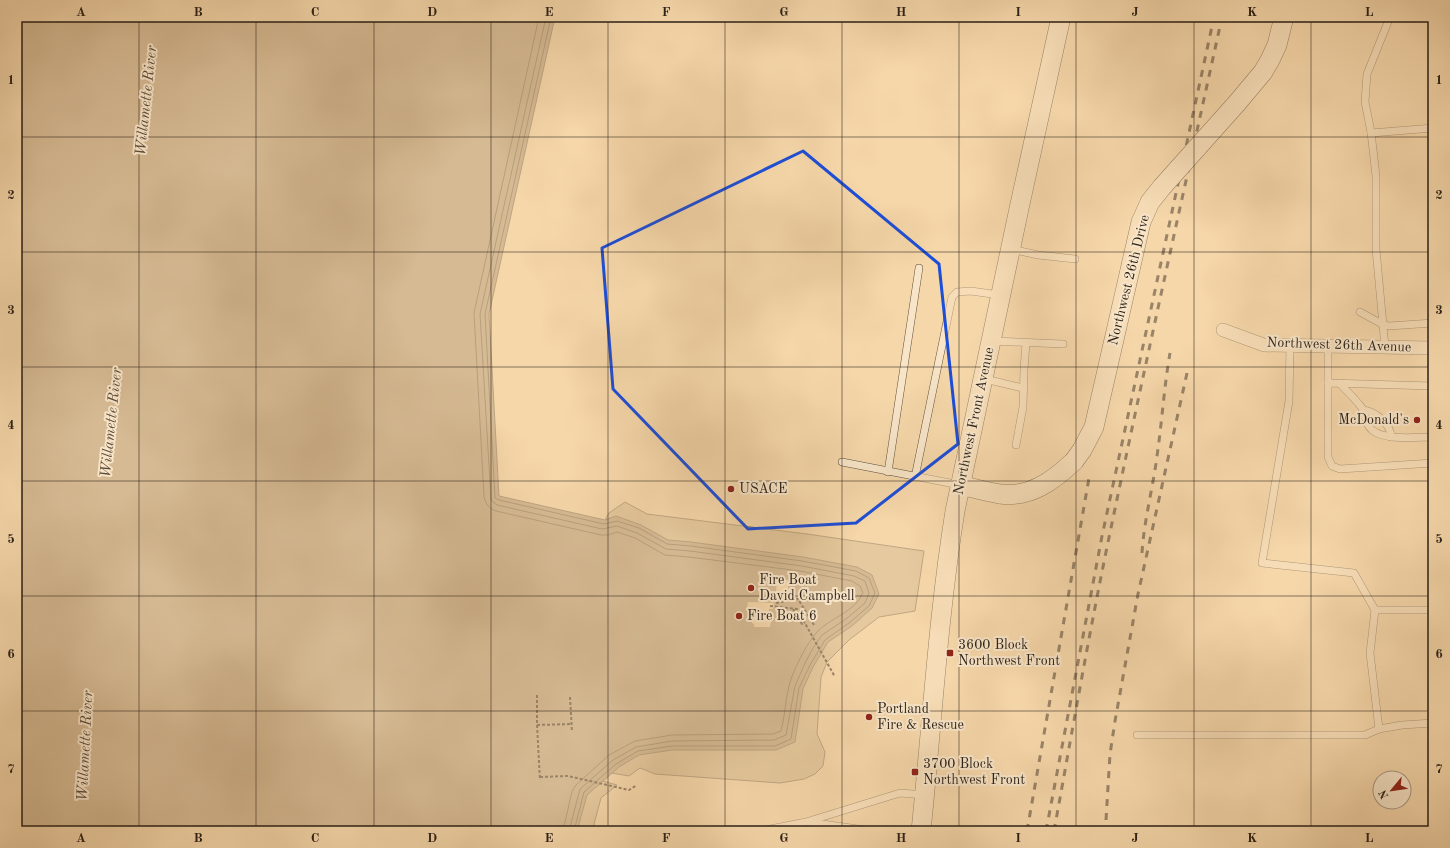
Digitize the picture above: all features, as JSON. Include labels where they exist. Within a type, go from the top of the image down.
[{"type":"main road","name":"Northwest Front Avenue","points":[[921,831],[948,554],[960,485],[1061,17]]},
{"type":"main road","name":"Northwest 26th Drive","points":[[960,485],[1001,494],[1021,493],[1042,486],[1060,474],[1074,461],[1082,450],[1094,427],[1141,222],[1147,209],[1162,187],[1263,72],[1277,45],[1284,17]]},
{"type":"street","name":"Northwest 26th Avenue","points":[[1223,330],[1264,345],[1433,348]]},
{"type":"lane","points":[[1385,347],[1376,249],[1376,176],[1371,133],[1365,102],[1367,74],[1390,17]]},
{"type":"lane","points":[[1371,133],[1433,128]]},
{"type":"lane","points":[[1010,249],[1038,255],[1075,260]]},
{"type":"lane","points":[[888,472],[919,268]]},
{"type":"lane","points":[[916,477],[952,297],[957,292],[971,291],[1000,296]]},
{"type":"lane","points":[[1360,312],[1382,324],[1389,326],[1433,323]]},
{"type":"lane","points":[[991,341],[1063,344]]},
{"type":"lane","points":[[1016,445],[1023,407],[1026,343]]},
{"type":"lane","points":[[1290,346],[1289,400],[1262,563],[1354,573],[1375,610],[1370,653],[1379,729]]},
{"type":"lane","points":[[1328,346],[1328,457],[1332,466],[1340,469],[1433,463]]},
{"type":"lane","points":[[983,378],[1023,388]]},
{"type":"lane","points":[[1328,383],[1433,386]]},
{"type":"lane","points":[[1341,383],[1341,385],[1363,410],[1367,423],[1372,430],[1378,434],[1391,437],[1433,437]]},
{"type":"lane","points":[[1363,410],[1374,412],[1382,419],[1390,429],[1391,437]]},
{"type":"lane","points":[[842,462],[960,485]]},
{"type":"lane","points":[[1375,610],[1433,610]]},
{"type":"lane","points":[[1136,735],[1365,735],[1379,729],[1402,725],[1433,723]]},
{"type":"lane","points":[[760,831],[806,822],[900,793],[925,795]]},
{"type":"lane","points":[[806,822],[865,830],[892,831]]},
{"type":"lane","points":[[1404,830],[1433,830]]},
{"type":"path","points":[[776,603],[798,599],[814,625]]},
{"type":"path","points":[[770,606],[793,609],[797,608],[835,678]]},
{"type":"path","points":[[793,609],[802,624],[805,623]]},
{"type":"path","points":[[537,695],[540,780]]},
{"type":"path","points":[[570,697],[572,732]]},
{"type":"path","points":[[537,725],[572,724]]},
{"type":"path","points":[[540,777],[568,776],[630,790],[637,785]]},
{"type":"highlighted area","points":[[803,151],[939,264],[958,444],[856,523],[748,529],[613,389],[602,248]]},
{"type":"shaded area","points":[[625,502],[647,514],[807,534],[924,551],[915,611],[879,617],[849,640],[827,662],[821,677],[817,734],[825,752],[823,766],[815,774],[804,779],[780,783],[655,774],[640,768],[629,776],[612,773],[603,781],[617,785],[601,798],[594,824],[595,831],[544,831],[735,567],[605,520],[609,513]]},
{"type":"water","name":"Willamette River","points":[[17,17],[555,17],[489,314],[499,496],[605,520],[616,516],[641,525],[668,540],[803,557],[857,567],[872,575],[879,594],[872,608],[852,626],[828,642],[813,667],[803,689],[795,742],[776,750],[672,750],[639,755],[619,767],[587,795],[577,831],[17,831]]},
{"type":"pier","points":[[777,579],[788,580],[790,595],[776,594]]},
{"type":"pier","points":[[748,602],[774,603],[773,609],[769,609],[769,621],[771,621],[770,627],[754,627],[754,624],[752,623],[752,608],[747,608]]},
{"type":"railway","points":[[1046,831],[1102,536],[1214,17]]},
{"type":"railway","points":[[1054,831],[1106,552],[1222,17]]},
{"type":"railway","points":[[1142,553],[1157,456],[1170,353]]},
{"type":"railway","points":[[1106,820],[1110,754],[1138,594],[1187,373]]},
{"type":"railway","points":[[1027,831],[1089,478]]},
{"type":"place","name":"McDonald's","points":[[1417,420]]},
{"type":"place","name":"USACE","points":[[731,489]]},
{"type":"place","name":"Fire Boat David Campbell","points":[[751,588]]},
{"type":"place","name":"Fire Boat 6","points":[[739,616]]},
{"type":"place","name":"3600 Block Northwest Front","points":[[950,653]]},
{"type":"place","name":"Portland Fire & Rescue","points":[[869,717]]},
{"type":"place","name":"3700 Block Northwest Front","points":[[915,772]]}]
